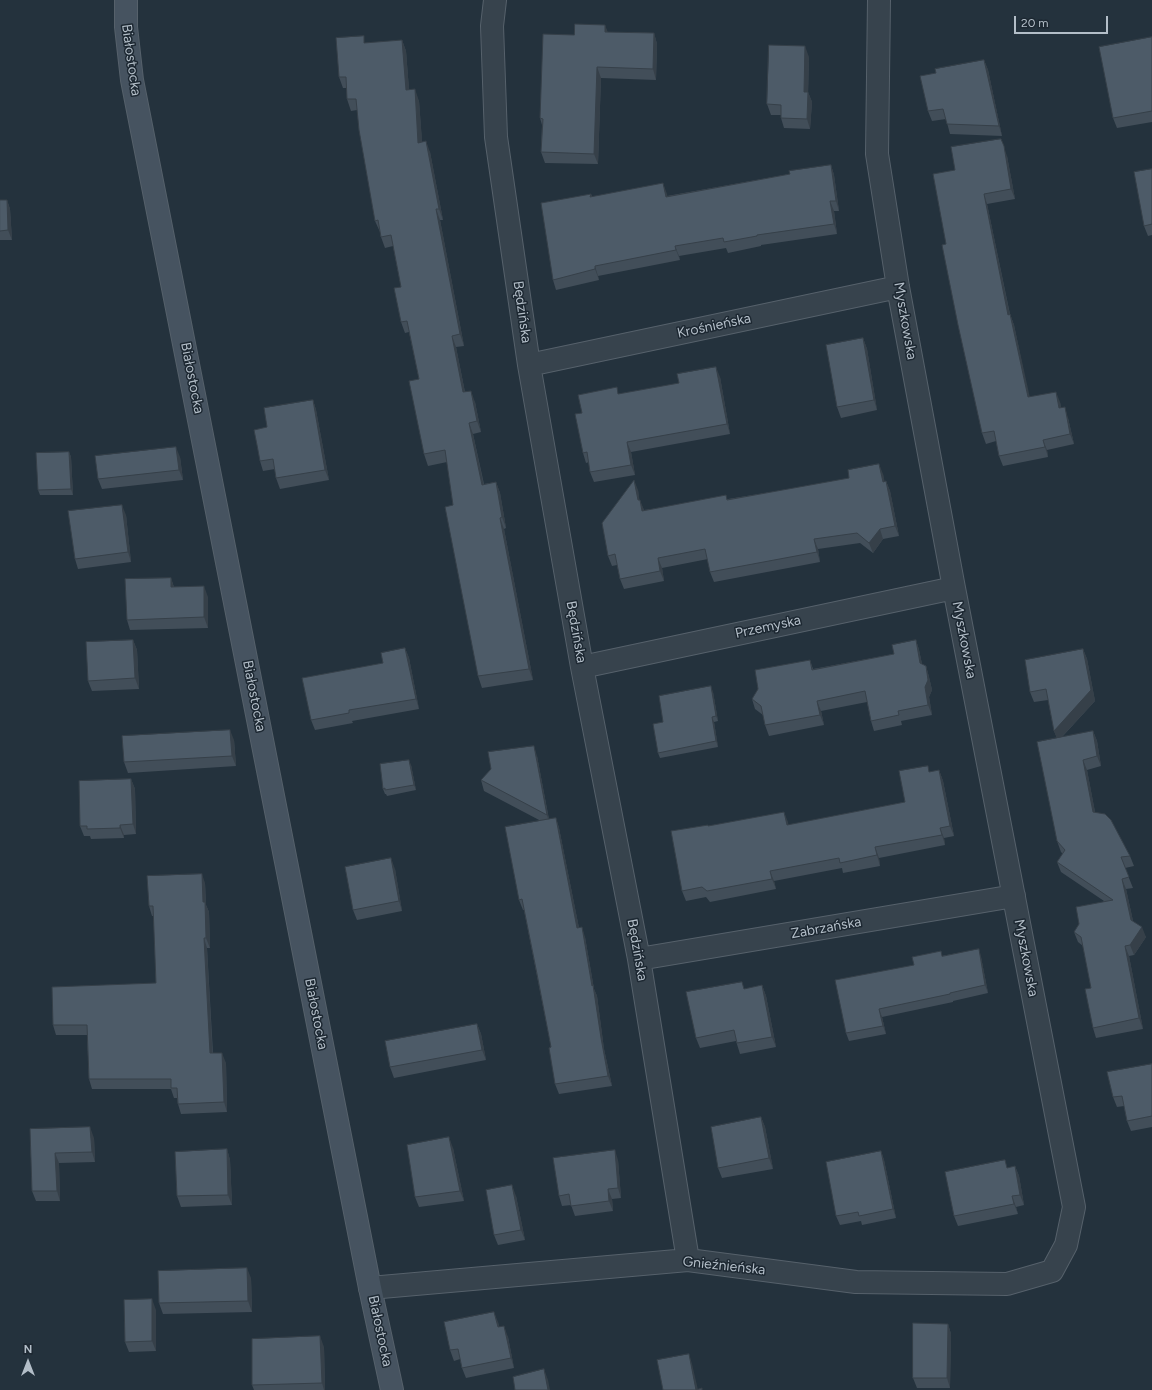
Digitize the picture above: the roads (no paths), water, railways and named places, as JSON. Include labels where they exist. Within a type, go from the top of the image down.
[{"type":"street","name":"Białostocka","points":[[126,0],[126,27],[132,80],[370,1288],[392,1390]]},
{"type":"street","name":"Będzińska","points":[[495,0],[492,26],[496,137],[529,365],[582,667],[639,959],[688,1260]]},
{"type":"street","name":"Myszkowska","points":[[879,0],[877,154],[898,287],[954,588],[1074,1207],[1066,1245],[1052,1271]]},
{"type":"street","name":"Krośnieńska","points":[[529,365],[898,287]]},
{"type":"street","name":"Przemyska","points":[[582,667],[954,588]]},
{"type":"street","name":"Zabrzańska","points":[[639,959],[1014,896]]},
{"type":"street","name":"Gnieźnieńska","points":[[370,1288],[688,1260],[856,1282],[1007,1284],[1052,1271]]}]
